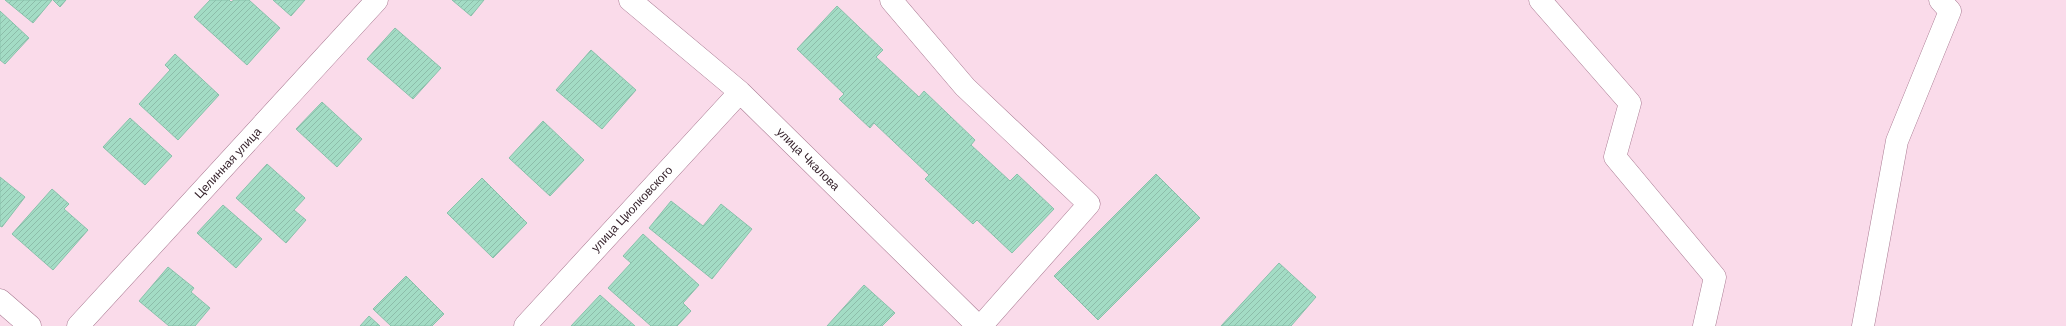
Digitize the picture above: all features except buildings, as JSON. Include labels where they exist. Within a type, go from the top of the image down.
[{"type":"street","name":"Целинная улица","points":[[78,326],[377,0]]},
{"type":"street","name":"улица Чкалова","points":[[630,0],[740,92],[974,325]]},
{"type":"street","points":[[891,0],[965,87],[1089,204],[974,325]]},
{"type":"street","points":[[1540,0],[1630,103],[1615,157],[1715,277],[1704,326]]},
{"type":"street","points":[[1863,326],[1897,141],[1950,11],[1940,0]]},
{"type":"street","name":"улица Циолковского","points":[[524,326],[740,92]]},
{"type":"street","points":[[0,300],[30,326]]}]
